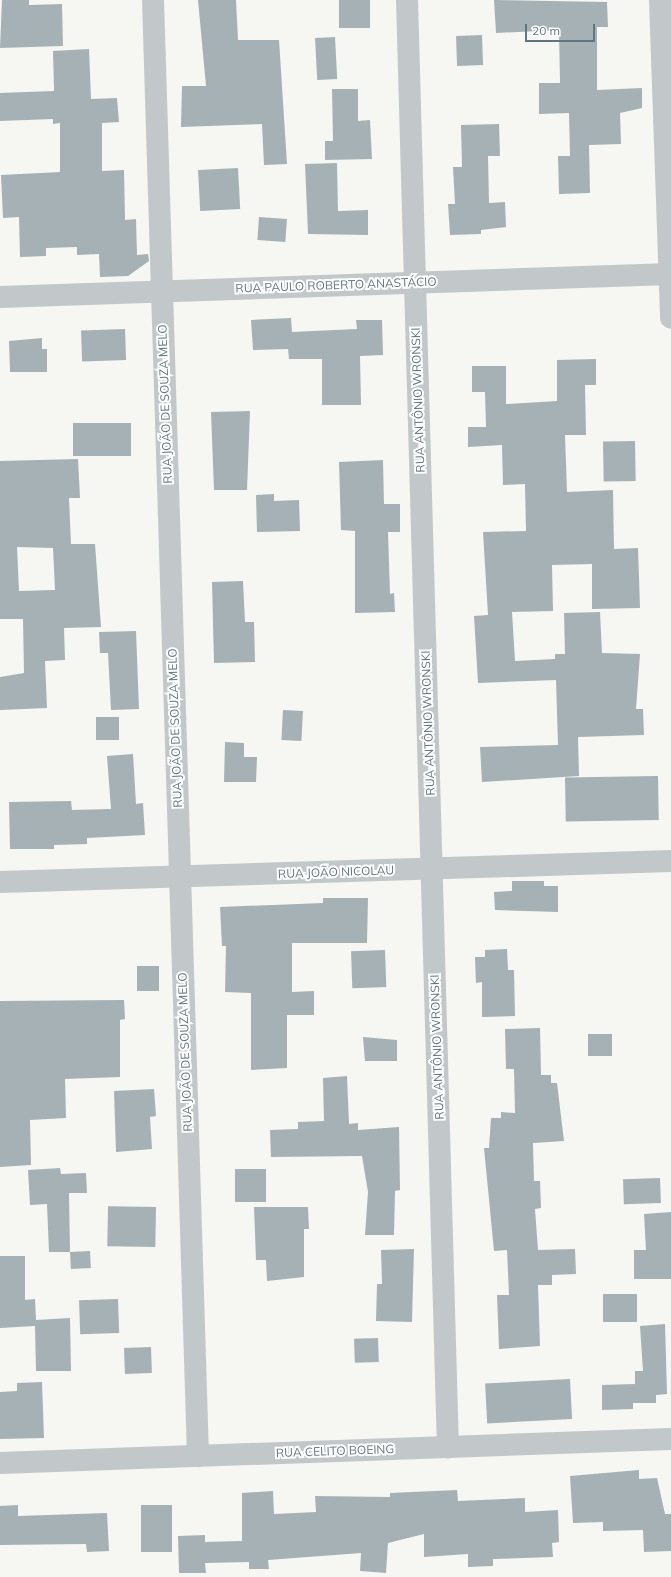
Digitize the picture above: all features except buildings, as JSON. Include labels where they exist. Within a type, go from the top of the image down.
[{"type":"street","name":"RUA JOÃO DE SOUZA MELO","points":[[153,0],[198,1456]]},
{"type":"street","name":"RUA ANTÔNIO WRONSKI","points":[[407,0],[448,1447]]},
{"type":"street","points":[[660,0],[671,318]]},
{"type":"street","name":"RUA PAULO ROBERTO ANASTÁCIO","points":[[0,297],[670,274]]},
{"type":"street","name":"RUA JOÃO NICOLAU","points":[[0,882],[671,861]]},
{"type":"street","name":"RUA CELITO BOEING","points":[[0,1463],[671,1439]]}]
